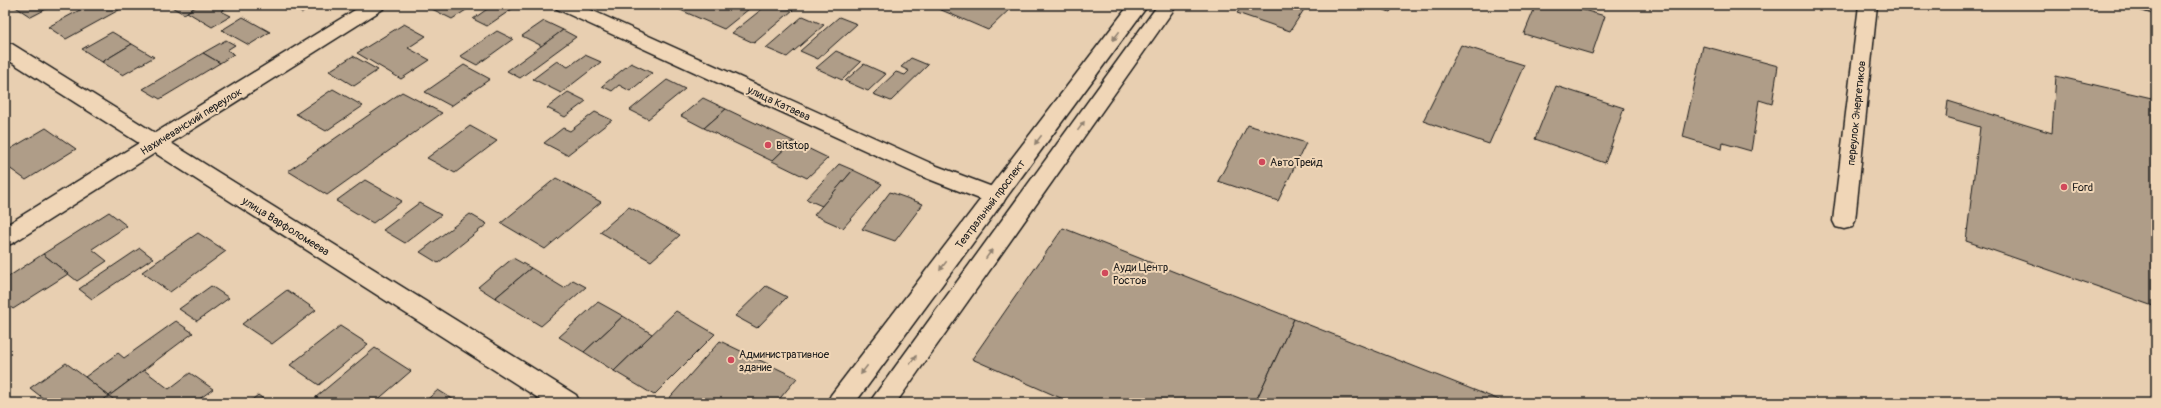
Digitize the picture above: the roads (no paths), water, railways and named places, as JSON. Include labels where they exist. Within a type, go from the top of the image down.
[{"type":"street","name":"Нахичеванский переулок","points":[[5,237],[376,5]]},
{"type":"street","name":"улица Катаева","points":[[564,5],[929,171],[995,197]]},
{"type":"street","name":"Театральный проспект","points":[[840,403],[1139,5]]},
{"type":"street","points":[[882,403],[1168,5]]},
{"type":"street","name":"переулок Энергетиков","points":[[1844,220],[1868,5]]},
{"type":"street","points":[[2146,5],[2156,8]]},
{"type":"street","name":"улица Варфоломеева","points":[[5,49],[567,403]]},
{"type":"place","name":"Bitstop","points":[[768,145]]},
{"type":"place","name":"АвтоТрейд","points":[[1262,162]]},
{"type":"place","name":"Ford","points":[[2064,187]]},
{"type":"place","name":"Ауди Центр Ростов","points":[[1105,273]]},
{"type":"place","name":"Административное здание","points":[[731,360]]}]
